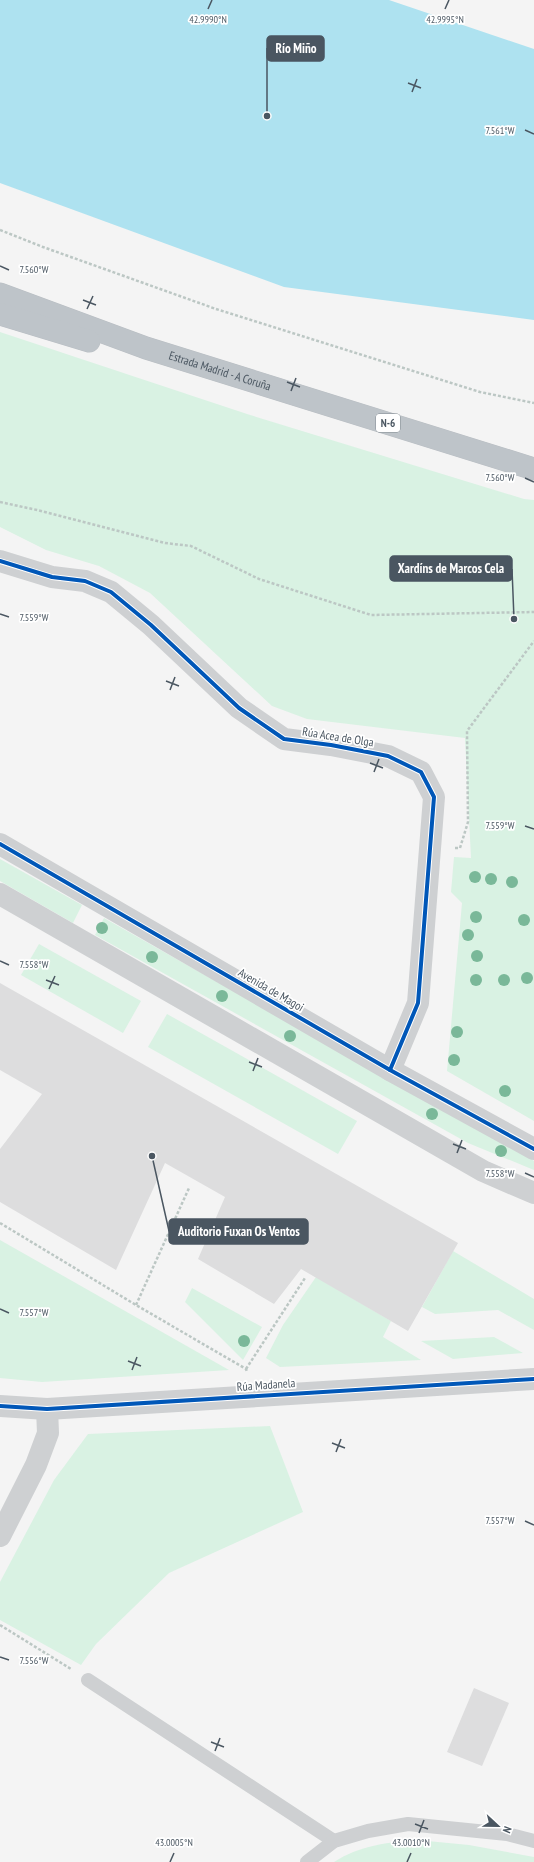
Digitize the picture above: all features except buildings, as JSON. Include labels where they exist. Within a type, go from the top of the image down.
[{"type":"highway","points":[[0,287],[48,312]]},
{"type":"highway","name":"Estrada Madrid - A Coruña","points":[[0,294],[146,348],[534,469]]},
{"type":"highway","points":[[0,314],[73,337],[247,380]]},
{"type":"street","name":"Rúa Acea de Olga","points":[[0,561],[52,577],[85,581],[111,592],[151,625],[239,708],[284,739],[331,745],[388,756],[421,772],[434,797],[418,1002],[390,1070]]},
{"type":"street","name":"Avenida de Magoi","points":[[0,844],[390,1070],[534,1149]]},
{"type":"street","points":[[0,894],[484,1171],[534,1193]]},
{"type":"street","name":"Rúa Madanela","points":[[0,1406],[47,1409],[534,1378]]},
{"type":"street","points":[[0,1536],[36,1465],[48,1433],[47,1409]]},
{"type":"lane","points":[[88,1680],[334,1841]]},
{"type":"lane","points":[[307,1862],[334,1841],[368,1831],[408,1824],[507,1834],[534,1841]]},
{"type":"path","points":[[0,230],[216,309],[480,392],[534,403]]},
{"type":"path","points":[[0,502],[165,543],[191,546],[260,579],[371,615],[534,612]]},
{"type":"path","points":[[454,848],[460,848],[468,822],[467,731],[534,641]]},
{"type":"path","points":[[136,1305],[189,1188]]},
{"type":"path","points":[[0,1223],[246,1369],[248,1374]]},
{"type":"path","points":[[246,1369],[305,1278]]},
{"type":"path","points":[[0,1625],[76,1672]]},
{"type":"green space","points":[[0,332],[247,414],[524,499],[534,500],[534,1121],[447,1071],[462,903],[451,892],[454,857],[471,858],[465,738],[307,719],[272,706],[150,593],[99,566],[46,550],[0,527]]},
{"type":"green space","points":[[0,859],[82,905],[73,923],[0,881]]},
{"type":"green space","points":[[104,918],[477,1129],[519,1151],[534,1161],[534,1170],[468,1143],[95,935]]},
{"type":"green space","points":[[39,944],[141,1001],[123,1033],[21,975]]},
{"type":"green space","points":[[167,1014],[357,1121],[338,1154],[148,1047]]},
{"type":"green space","points":[[0,1240],[229,1370],[42,1382],[0,1378]]},
{"type":"green space","points":[[453,1251],[534,1299],[534,1330],[498,1310],[435,1314],[422,1307]]},
{"type":"green space","points":[[316,1277],[391,1321],[383,1337],[421,1360],[280,1367],[266,1358],[283,1325]]},
{"type":"green space","points":[[192,1288],[262,1327],[243,1360],[185,1302]]},
{"type":"green space","points":[[494,1337],[523,1353],[453,1359],[421,1341]]},
{"type":"green space","points":[[270,1426],[303,1512],[169,1573],[96,1644],[81,1665],[0,1620],[0,1582],[54,1480],[88,1434]]},
{"type":"green space","points":[[417,1840],[469,1845],[534,1857],[534,1862],[334,1862],[353,1852],[374,1846]]},
{"type":"water","points":[[0,0],[389,0],[534,49],[534,320],[284,287],[0,183]]},
{"type":"cycle path","points":[[0,561],[52,577],[85,581],[111,592],[151,625],[239,708],[284,739],[331,745],[388,756],[421,772],[434,797],[418,1003],[390,1070]]},
{"type":"cycle path","points":[[0,844],[390,1070],[534,1149]]},
{"type":"cycle path","points":[[0,1406],[47,1409],[534,1379]]},
{"type":"place","name":"Río Miño","points":[[267,116]]},
{"type":"place","name":"Xardíns de Marcos Cela","points":[[514,619]]},
{"type":"place","name":"Auditorio Fuxan Os Ventos","points":[[152,1156]]}]
